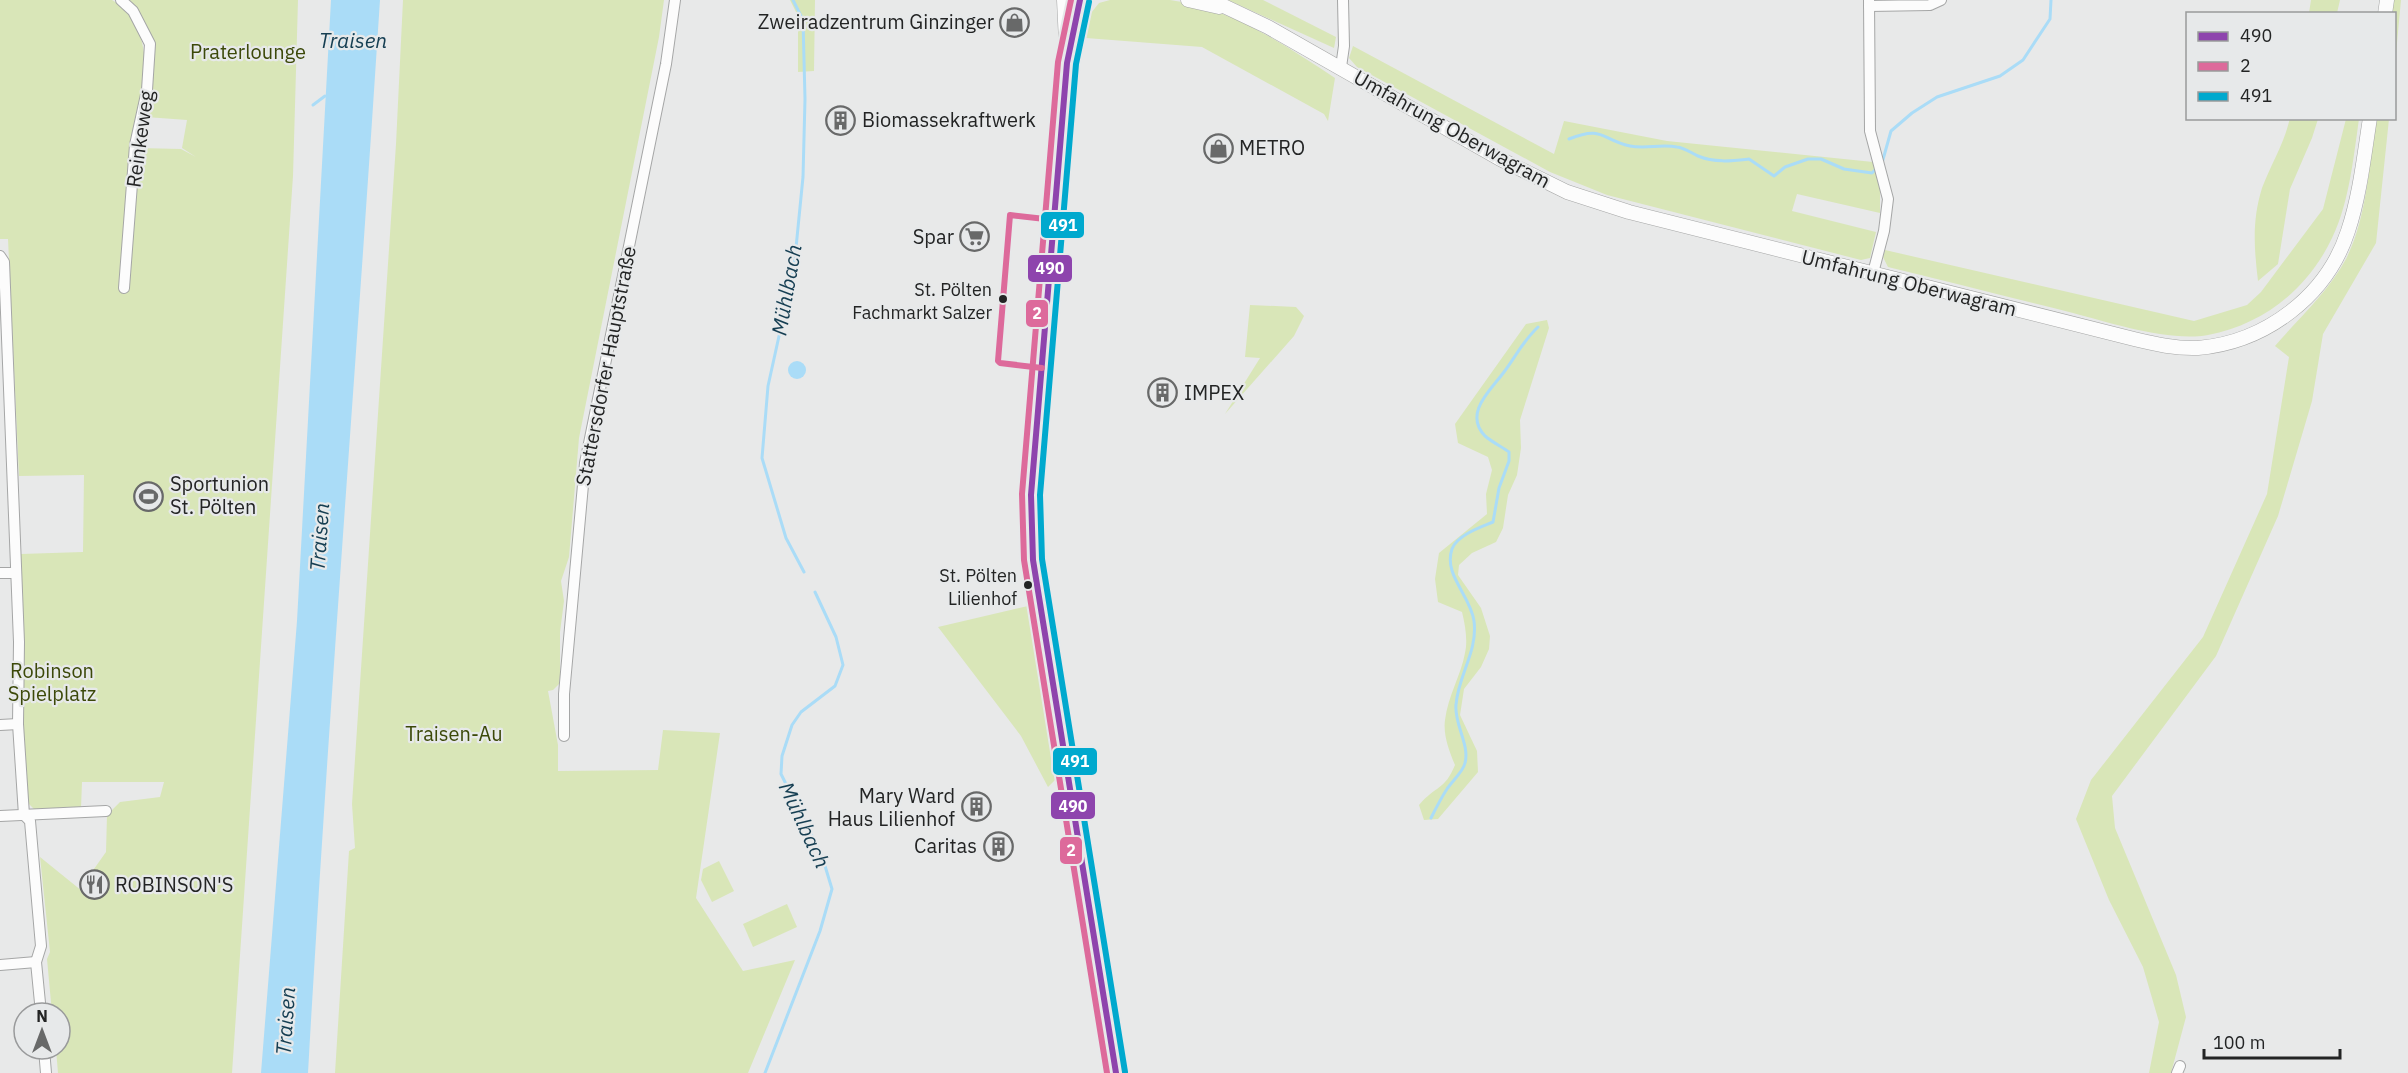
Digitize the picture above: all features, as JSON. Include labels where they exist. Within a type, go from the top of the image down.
[{"type":"main road","points":[[1064,0],[1067,63]]},
{"type":"main road","points":[[1080,0],[1067,63],[1031,495],[1033,560],[1116,1073]]},
{"type":"main road","name":"Umfahrung Oberwagram","points":[[1200,1],[1227,9],[1268,27],[1500,159],[1567,192],[1629,212],[2163,345],[2196,348],[2238,339],[2281,319],[2319,284],[2337,258],[2355,206],[2370,120]]},
{"type":"street","name":"Reinkeweg","points":[[121,0],[132,11],[150,44],[147,90],[135,145],[124,288]]},
{"type":"street","name":"Stattersdorfer Hauptstraße","points":[[564,736],[564,694],[585,463],[666,64],[675,0]]},
{"type":"street","points":[[1341,67],[1344,46],[1344,0]]},
{"type":"street","points":[[1873,273],[1887,209],[1887,189],[1869,116],[1869,3],[1930,5],[1941,0]]},
{"type":"street","points":[[2,259],[19,642],[18,724],[24,815],[30,822],[40,937],[36,963],[40,1001]]},
{"type":"street","points":[[0,573],[15,573]]},
{"type":"street","points":[[0,725],[18,724]]},
{"type":"street","points":[[0,816],[106,811]]},
{"type":"street","points":[[0,965],[36,963]]},
{"type":"green space","points":[[0,0],[112,0],[127,13],[137,29],[143,47],[145,88],[139,148],[181,149],[196,157],[182,148],[187,120],[146,117],[152,47],[125,0],[298,0],[293,176],[232,1073],[58,1073],[57,1061],[72,1061],[72,1001],[51,1001],[47,959],[50,952],[40,857],[82,891],[92,879],[89,876],[106,852],[107,815],[120,802],[160,797],[164,782],[82,782],[81,808],[35,810],[28,803],[21,724],[21,554],[83,552],[84,475],[19,476],[8,239],[0,239]]},
{"type":"green space","name":"Traisen-Au","points":[[403,0],[664,0],[659,37],[579,438],[569,557],[561,581],[564,601],[560,632],[560,676],[559,684],[553,690],[548,691],[558,745],[558,771],[658,770],[663,730],[720,733],[696,898],[743,971],[795,960],[748,1073],[335,1073],[349,851],[355,848],[352,804],[396,144]]},
{"type":"green space","points":[[790,0],[815,0],[814,71],[798,72],[798,16]]},
{"type":"green space","points":[[1110,0],[1170,0],[1193,4],[1236,19],[1277,41],[1335,78],[1328,121],[1324,114],[1202,47],[1086,38],[1091,13],[1099,3]]},
{"type":"green space","points":[[1228,0],[1263,0],[1336,37],[1334,48]]},
{"type":"green space","points":[[2311,0],[2340,0],[2337,12],[2309,12]]},
{"type":"green space","points":[[2394,0],[2401,0],[2396,53],[2396,12],[2391,12]]},
{"type":"green space","points":[[1353,46],[1554,154],[1564,121],[1667,141],[1873,162],[1880,188],[1880,213],[1797,194],[1792,211],[1876,232],[1870,258],[1861,260],[1607,195],[1550,172],[1357,67],[1349,58]]},
{"type":"green space","points":[[2289,120],[2318,120],[2290,189],[2278,264],[2258,281],[2255,234],[2257,211],[2262,188]]},
{"type":"green space","points":[[2346,120],[2359,120],[2352,167],[2341,216],[2318,263],[2293,292],[2262,315],[2227,330],[2208,335],[2176,336],[2122,326],[1888,267],[1883,257],[1885,250],[2194,321],[2247,305],[2261,292],[2323,209]]},
{"type":"green space","points":[[2376,120],[2389,120],[2376,243],[2323,334],[2312,401],[2278,516],[2216,656],[2112,796],[2115,828],[2176,975],[2186,1017],[2171,1073],[2149,1073],[2159,1022],[2143,967],[2109,900],[2076,819],[2091,780],[2203,637],[2267,494],[2289,357],[2275,346],[2322,293],[2346,259],[2359,226]]},
{"type":"green space","points":[[1250,305],[1296,307],[1304,316],[1294,336],[1225,414],[1260,358],[1245,357]]},
{"type":"green space","points":[[1547,320],[1549,328],[1520,420],[1521,448],[1517,475],[1508,495],[1503,528],[1496,542],[1472,553],[1459,565],[1458,575],[1481,608],[1490,636],[1489,649],[1481,667],[1464,689],[1460,715],[1477,751],[1478,772],[1438,819],[1424,820],[1419,805],[1443,784],[1455,765],[1446,737],[1445,720],[1466,648],[1462,612],[1438,602],[1435,579],[1439,553],[1487,514],[1486,494],[1492,470],[1488,457],[1458,443],[1455,424],[1526,324]]},
{"type":"green space","points":[[1028,606],[1057,778],[1048,787],[1021,736],[938,627]]},
{"type":"green space","points":[[719,861],[734,891],[712,902],[701,880],[703,869]]},
{"type":"green space","points":[[787,904],[797,927],[753,947],[743,924]]},
{"type":"water","name":"Traisen","points":[[331,0],[380,0],[324,805],[308,1073],[261,1073],[297,621]]},
{"type":"water","points":[[797,361],[803,364],[806,370],[803,376],[797,379],[791,376],[788,370],[791,364]]},
{"type":"waterway","name":"Mühlbach","points":[[793,0],[803,20],[805,99],[803,177],[794,268],[768,386],[762,458],[786,538],[804,572]]},
{"type":"waterway","points":[[1882,163],[1891,131],[1912,113],[1937,97],[2000,76],[2023,60],[2050,19],[2051,0]]},
{"type":"waterway","points":[[313,105],[325,96]]},
{"type":"waterway","points":[[1569,139],[1596,133],[1630,146],[1680,148],[1711,160],[1749,159],[1774,176],[1785,167],[1808,159],[1821,159],[1844,169],[1872,173],[1877,168]]},
{"type":"waterway","points":[[1431,818],[1445,792],[1462,770],[1466,756],[1457,720],[1456,705],[1460,684],[1471,653],[1474,621],[1451,568],[1452,549],[1464,536],[1493,522],[1499,488],[1509,461],[1509,452],[1485,436],[1479,427],[1478,410],[1486,394],[1538,327]]},
{"type":"waterway","name":"Mühlbach","points":[[765,1073],[820,931],[832,889],[822,856],[781,774],[782,756],[792,725],[801,712],[835,686],[843,665],[836,637],[815,592]]},
{"type":"transit line","name":"2","points":[[1071,0],[1058,62],[1022,494],[1024,560],[1107,1073]]},
{"type":"transit line","name":"490","points":[[1080,0],[1067,63],[1031,495],[1033,560],[1116,1073]]},
{"type":"transit line","name":"491","points":[[1089,2],[1076,64],[1040,495],[1042,559],[1125,1072]]},
{"type":"transit line","name":"2","points":[[1042,368],[998,361],[1010,215],[1054,220]]},
{"type":"place","name":"Zweiradzentrum Ginzinger","points":[[1015,22]]},
{"type":"place","name":"Biomassekraftwerk","points":[[841,120]]},
{"type":"place","name":"METRO","points":[[1218,148]]},
{"type":"place","name":"Spar","points":[[975,237]]},
{"type":"place","name":"St. Pölten Fachmarkt Salzer","points":[[1003,299]]},
{"type":"place","name":"IMPEX","points":[[1163,393]]},
{"type":"place","name":"Sportunion St. Pölten","points":[[149,496]]},
{"type":"place","name":"St. Pölten Lilienhof","points":[[1028,585]]},
{"type":"place","name":"Mary Ward Haus Lilienhof","points":[[976,807]]},
{"type":"place","name":"Caritas","points":[[998,846]]},
{"type":"place","name":"ROBINSON'S","points":[[94,885]]},
{"type":"park label","name":"Praterlounge","points":[[248,52]]},
{"type":"park label","name":"Robinson Spielplatz","points":[[52,682]]}]
